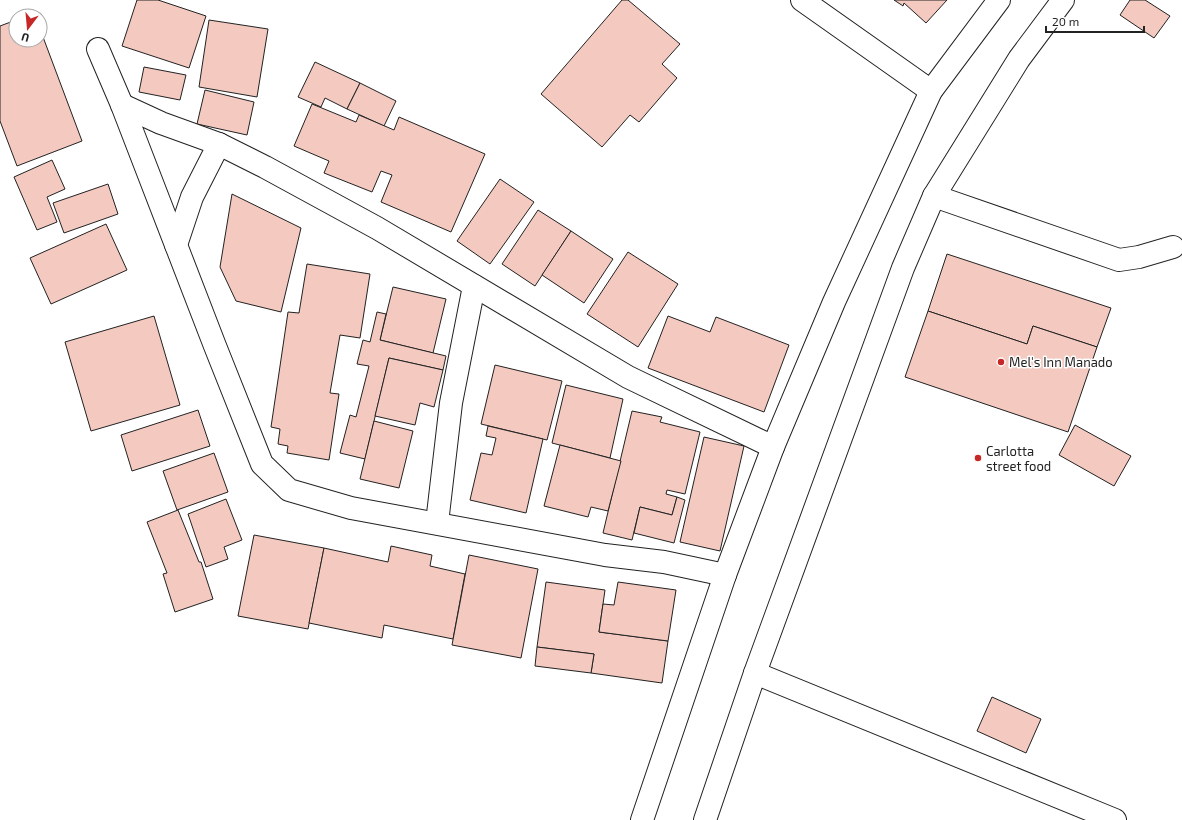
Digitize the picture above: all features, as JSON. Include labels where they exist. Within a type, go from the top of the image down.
[{"type":"main road","points":[[802,0],[931,91]]},
{"type":"main road","points":[[642,820],[725,575],[773,447],[834,302],[931,91],[999,0]]},
{"type":"main road","points":[[704,820],[902,268],[934,196],[1019,59],[1063,0]]},
{"type":"main road","points":[[98,50],[122,105],[262,464],[289,490],[351,508],[605,554],[664,562],[725,575]]},
{"type":"main road","points":[[122,105],[161,123],[219,144],[265,167],[377,228],[628,377],[773,447]]},
{"type":"main road","points":[[176,245],[192,197],[219,144]]},
{"type":"main road","points":[[934,196],[1119,260],[1139,258],[1172,247]]},
{"type":"main road","points":[[437,523],[451,403],[474,286]]},
{"type":"main road","points":[[756,673],[1115,820]]},
{"type":"building","points":[[137,0],[158,0],[206,16],[189,68],[122,46]]},
{"type":"building","points":[[622,0],[628,0],[680,44],[662,64],[677,78],[639,122],[630,115],[602,147],[541,94]]},
{"type":"building","points":[[894,0],[947,0],[926,23],[904,3],[903,6]]},
{"type":"building","points":[[1130,0],[1145,0],[1170,16],[1154,38],[1120,15]]},
{"type":"building","points":[[209,20],[268,29],[257,97],[199,87]]},
{"type":"building","points":[[8,23],[8,48],[47,48],[82,141],[17,166],[0,121],[0,26]]},
{"type":"building","points":[[315,62],[360,83],[347,109],[325,98],[321,107],[298,97]]},
{"type":"building","points":[[144,67],[186,75],[180,100],[139,92]]},
{"type":"building","points":[[360,83],[396,101],[384,126],[347,109]]},
{"type":"building","points":[[205,90],[254,102],[247,135],[197,124]]},
{"type":"building","points":[[312,104],[356,122],[359,115],[394,130],[399,117],[485,154],[451,232],[381,202],[392,175],[381,171],[372,192],[324,173],[329,161],[294,146]]},
{"type":"building","points":[[52,160],[65,189],[47,197],[57,222],[37,230],[14,177]]},
{"type":"building","points":[[500,179],[534,202],[490,264],[457,241]]},
{"type":"building","points":[[108,184],[118,214],[64,233],[53,203]]},
{"type":"building","points":[[232,194],[301,228],[281,312],[236,301],[220,267]]},
{"type":"building","points":[[538,210],[571,231],[535,286],[502,264]]},
{"type":"building","points":[[106,224],[127,270],[51,304],[30,258]]},
{"type":"building","points":[[571,231],[613,259],[584,303],[542,275]]},
{"type":"building","points":[[628,252],[678,284],[638,347],[587,314]]},
{"type":"building","points":[[947,254],[1111,308],[1097,347],[1033,326],[1027,344],[928,311]]},
{"type":"building","points":[[307,264],[370,274],[360,338],[340,335],[330,393],[339,394],[329,460],[287,453],[288,446],[278,444],[280,429],[271,427],[288,312],[299,313]]},
{"type":"building","points":[[393,287],[446,299],[433,353],[380,340]]},
{"type":"building","name":"Mel's Inn Manado","points":[[928,311],[1027,344],[1033,326],[1097,347],[1068,432],[905,377]]},
{"type":"building","points":[[377,312],[386,314],[380,340],[446,356],[443,370],[389,358],[365,459],[340,453],[350,415],[356,417],[369,366],[357,364],[363,340],[370,342]]},
{"type":"building","points":[[154,316],[180,405],[91,431],[65,342]]},
{"type":"building","points":[[668,316],[710,332],[716,317],[789,345],[764,412],[648,368]]},
{"type":"building","points":[[389,358],[443,370],[434,407],[420,403],[415,425],[375,416]]},
{"type":"building","points":[[495,365],[562,381],[547,440],[481,424]]},
{"type":"building","points":[[566,385],[623,399],[610,458],[552,443]]},
{"type":"building","points":[[198,410],[210,446],[132,471],[121,435]]},
{"type":"building","points":[[632,411],[662,417],[660,422],[700,432],[685,494],[667,490],[666,494],[677,497],[672,515],[640,507],[632,540],[603,533]]},
{"type":"building","points":[[374,421],[413,431],[399,488],[360,479]]},
{"type":"building","points":[[1075,425],[1131,456],[1114,486],[1059,455]]},
{"type":"building","points":[[488,426],[543,439],[526,513],[470,500],[481,453],[492,455],[496,438],[486,436]]},
{"type":"building","points":[[704,437],[744,446],[720,551],[680,542]]},
{"type":"building","points":[[560,445],[621,461],[608,511],[591,507],[588,517],[544,506]]},
{"type":"building","points":[[214,453],[228,492],[177,510],[163,471]]},
{"type":"building","points":[[677,497],[685,500],[674,543],[634,533],[640,507],[672,515]]},
{"type":"building","points":[[226,499],[242,540],[224,547],[228,559],[206,567],[188,514]]},
{"type":"building","points":[[178,510],[199,562],[201,562],[213,599],[175,612],[163,574],[167,573],[147,522]]},
{"type":"building","points":[[254,535],[324,548],[308,629],[238,616]]},
{"type":"building","points":[[391,546],[432,555],[430,566],[465,574],[453,639],[384,625],[382,638],[309,623],[324,548],[388,562]]},
{"type":"building","points":[[469,555],[538,569],[521,658],[452,645]]},
{"type":"building","points":[[546,582],[605,590],[599,632],[668,641],[662,683],[591,673],[594,654],[537,647]]},
{"type":"building","points":[[618,582],[676,590],[668,641],[599,632],[603,604],[614,605]]},
{"type":"building","points":[[537,647],[594,654],[591,673],[535,666]]},
{"type":"building","points":[[992,697],[1041,719],[1026,753],[977,731]]},
{"type":"place","name":"Mel's Inn Manado","points":[[1001,362]]},
{"type":"place","name":"Carlotta street food","points":[[978,458]]}]
